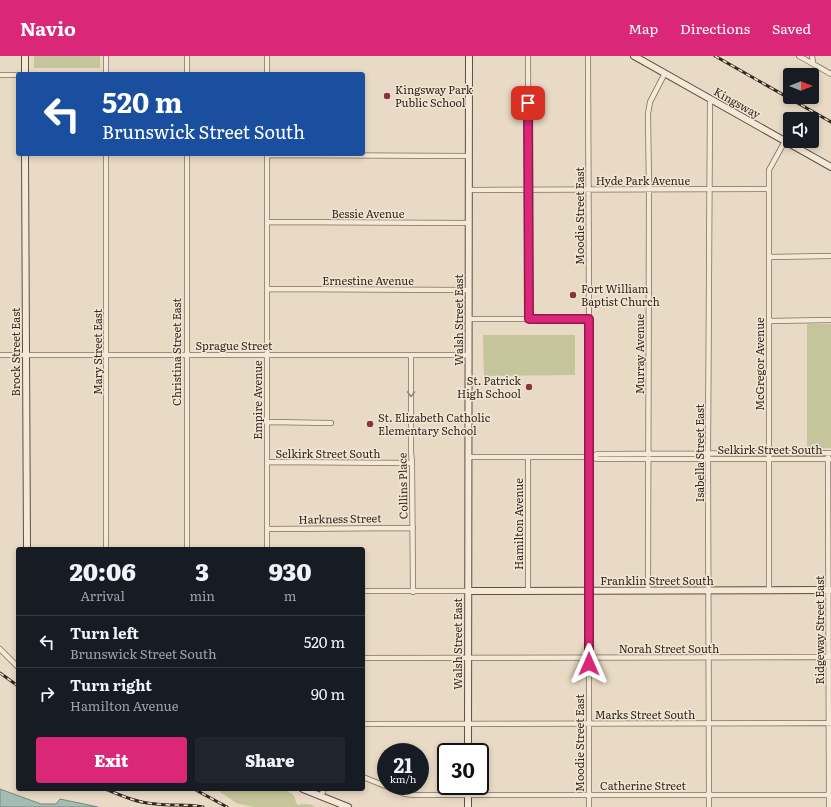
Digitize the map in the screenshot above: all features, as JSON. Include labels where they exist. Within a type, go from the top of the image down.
[{"type":"street","points":[[25,56],[25,72]]},
{"type":"street","points":[[106,56],[106,72]]},
{"type":"street","points":[[187,56],[187,72]]},
{"type":"street","points":[[267,56],[267,72]]},
{"type":"street","name":"Walsh Street East","points":[[468,743],[469,56]]},
{"type":"street","points":[[528,56],[529,319]]},
{"type":"street","name":"Moodie Street East","points":[[588,56],[588,807]]},
{"type":"street","name":"Kingsway","points":[[634,56],[783,140]]},
{"type":"street","points":[[799,56],[831,74]]},
{"type":"street","points":[[812,56],[812,63]]},
{"type":"street","name":"Murray Avenue","points":[[648,591],[648,114],[650,102],[665,73]]},
{"type":"street","points":[[0,75],[16,75]]},
{"type":"street","name":"Isabella Street East","points":[[709,807],[708,456],[710,99]]},
{"type":"street","name":"McGregor Avenue","points":[[769,591],[769,170],[783,145]]},
{"type":"street","name":"Kingsway","points":[[797,148],[831,167]]},
{"type":"street","points":[[365,155],[469,156]]},
{"type":"street","name":"Brock Street East","points":[[25,156],[27,547]]},
{"type":"street","name":"Mary Street East","points":[[106,156],[106,547]]},
{"type":"street","name":"Christina Street East","points":[[186,547],[187,156]]},
{"type":"street","name":"Empire Avenue","points":[[267,156],[267,547]]},
{"type":"street","name":"Hyde Park Avenue","points":[[469,190],[769,189]]},
{"type":"street","name":"Bessie Avenue","points":[[267,222],[469,224]]},
{"type":"street","points":[[769,256],[831,256]]},
{"type":"street","name":"Ernestine Avenue","points":[[267,289],[469,290]]},
{"type":"street","points":[[469,319],[589,319]]},
{"type":"street","points":[[769,320],[831,320]]},
{"type":"street","name":"Sprague Street","points":[[0,355],[468,355]]},
{"type":"street","name":"Collins Place","points":[[411,355],[413,592]]},
{"type":"street","points":[[267,422],[331,423]]},
{"type":"street","name":"Selkirk Street South","points":[[468,457],[589,456],[598,454],[648,456],[769,456],[829,453]]},
{"type":"street","name":"Ridgeway Street East","points":[[829,453],[829,807]]},
{"type":"street","name":"Selkirk Street South","points":[[769,456],[829,459]]},
{"type":"street","name":"Hamilton Avenue","points":[[528,457],[528,591]]},
{"type":"street","name":"Selkirk Street South","points":[[267,462],[412,463]]},
{"type":"street","name":"Harkness Street","points":[[267,529],[413,528]]},
{"type":"street","name":"Franklin Street South","points":[[365,592],[830,590]]},
{"type":"street","points":[[0,649],[16,665]]},
{"type":"street","name":"Norah Street South","points":[[365,658],[830,657]]},
{"type":"street","name":"Marks Street South","points":[[365,724],[830,723]]},
{"type":"street","name":"Catherine Street","points":[[365,778],[405,794],[437,795]]},
{"type":"street","points":[[308,791],[348,807]]},
{"type":"street","points":[[321,796],[323,791]]},
{"type":"street","points":[[468,795],[468,807]]},
{"type":"street","name":"Catherine Street","points":[[489,795],[830,795]]},
{"type":"green space","points":[[34,56],[100,56],[100,68],[34,68]]},
{"type":"green space","points":[[807,324],[831,324],[831,448],[807,449]]},
{"type":"green space","points":[[483,335],[575,335],[575,375],[484,376]]},
{"type":"green space","points":[[219,791],[288,791],[295,797],[298,805],[309,804],[315,807],[254,807],[236,803]]},
{"type":"shaded area","points":[[0,789],[41,804],[56,804],[60,799],[98,807],[0,807]]},
{"type":"railway","points":[[715,56],[831,122]]},
{"type":"railway","points":[[0,673],[16,685]]},
{"type":"railway","points":[[110,791],[130,799],[143,802],[162,805],[203,807]]},
{"type":"railway","points":[[198,791],[227,807]]},
{"type":"place","name":"Kingsway Park Public School","points":[[387,96]]},
{"type":"place","name":"Fort William Baptist Church","points":[[573,295]]},
{"type":"place","name":"St. Patrick High School","points":[[529,387]]},
{"type":"place","name":"St. Elizabeth Catholic Elementary School","points":[[370,424]]},
{"type":"route","points":[[528,103],[529,319],[589,319],[589,664]]}]
